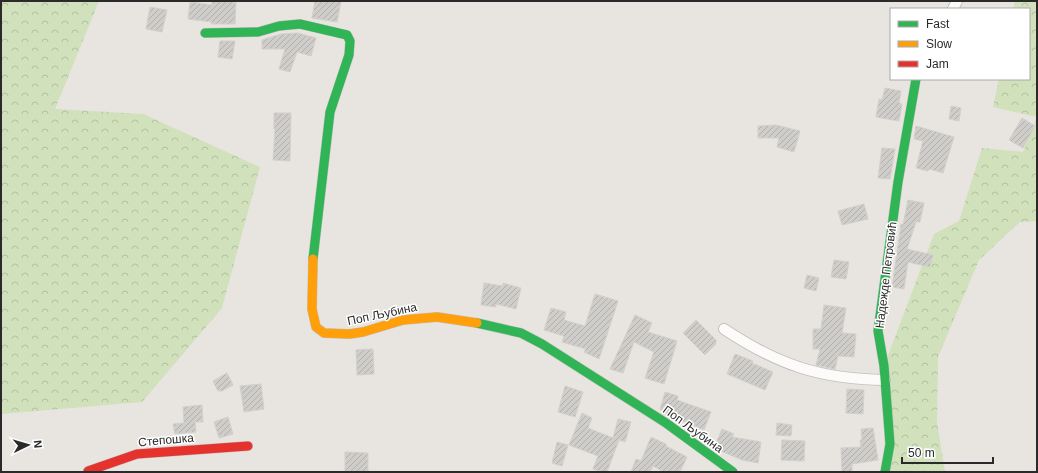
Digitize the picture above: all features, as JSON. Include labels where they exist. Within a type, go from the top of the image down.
[{"type":"street","name":"Поп Љубина","points":[[204,33],[258,32],[279,26],[300,24],[347,35],[350,41],[349,55],[330,112],[318,211],[313,258],[312,309],[316,327],[324,333],[349,334],[363,332],[404,320],[437,317],[486,325],[521,333],[542,344],[666,423],[733,472]]},
{"type":"street","name":"Надежде Петровић","points":[[885,472],[890,444],[884,366],[878,331],[898,182],[916,80]]},
{"type":"street","points":[[724,329],[764,353],[812,372],[850,378],[885,380]]},
{"type":"street","name":"Степошка","points":[[88,471],[137,454],[248,446]]},
{"type":"green space","points":[[1,1],[99,1],[55,109],[143,114],[260,167],[222,308],[142,402],[1,414]]},
{"type":"green space","points":[[1015,1],[1037,1],[1037,117],[993,107],[999,80],[1030,80],[1030,8],[1013,8]]},
{"type":"green space","points":[[1037,117],[1037,221],[1020,222],[979,260],[938,357],[937,422],[945,472],[885,472],[884,366],[934,234],[959,221],[982,148],[1023,152]]},
{"type":"building","points":[[212,1],[236,1],[235,24],[211,24],[212,22],[188,19],[190,2],[212,5]]},
{"type":"building","points":[[315,1],[341,1],[337,22],[312,18]]},
{"type":"building","points":[[150,7],[167,10],[162,32],[146,29]]},
{"type":"building","points":[[298,33],[316,38],[311,56],[297,52],[290,72],[279,69],[285,49],[262,49],[262,40],[281,34]]},
{"type":"building","points":[[220,41],[235,41],[232,59],[218,57]]},
{"type":"building","points":[[885,88],[901,91],[899,103],[902,104],[899,121],[876,117],[879,99],[882,100]]},
{"type":"building","points":[[951,106],[961,108],[959,121],[949,119]]},
{"type":"building","points":[[274,113],[291,113],[290,161],[273,160],[275,129]]},
{"type":"building","points":[[1022,118],[1035,126],[1023,148],[1009,140]]},
{"type":"building","points":[[776,125],[800,131],[794,152],[777,147],[779,138],[758,138],[758,126]]},
{"type":"building","points":[[916,126],[954,137],[943,173],[929,169],[928,171],[916,168],[923,141],[914,139]]},
{"type":"building","points":[[882,148],[895,149],[890,179],[878,178]]},
{"type":"building","points":[[908,200],[924,203],[920,222],[916,222],[907,249],[933,255],[930,267],[908,262],[904,289],[892,287],[901,224],[903,225]]},
{"type":"building","points":[[864,204],[868,219],[842,225],[838,211]]},
{"type":"building","points":[[834,260],[849,262],[846,279],[831,277]]},
{"type":"building","points":[[807,275],[819,278],[816,291],[804,288]]},
{"type":"building","points":[[484,283],[503,286],[503,283],[521,288],[516,309],[496,304],[496,307],[481,305]]},
{"type":"building","points":[[595,294],[618,301],[599,359],[584,352],[586,349],[562,342],[564,336],[544,330],[551,308],[566,312],[564,320],[585,326]]},
{"type":"building","points":[[824,305],[846,308],[842,333],[856,334],[854,357],[838,356],[835,369],[816,365],[820,349],[813,349],[813,329],[821,329]]},
{"type":"building","points":[[635,315],[652,323],[648,332],[677,341],[664,384],[645,378],[654,352],[634,342],[623,373],[610,369]]},
{"type":"building","points":[[696,320],[716,340],[716,344],[705,355],[683,333]]},
{"type":"building","points":[[373,349],[374,374],[357,375],[356,350]]},
{"type":"building","points":[[735,354],[753,361],[752,363],[773,372],[765,390],[727,374]]},
{"type":"building","points":[[227,373],[233,385],[222,391],[218,391],[213,381]]},
{"type":"building","points":[[261,384],[264,409],[244,412],[240,386]]},
{"type":"building","points":[[565,386],[583,392],[575,417],[558,412]]},
{"type":"building","points":[[847,389],[864,390],[863,414],[846,413]]},
{"type":"building","points":[[665,392],[678,396],[677,400],[711,412],[704,430],[672,417],[660,409]]},
{"type":"building","points":[[202,405],[203,422],[195,422],[196,432],[175,434],[173,424],[184,423],[183,407]]},
{"type":"building","points":[[582,413],[592,418],[588,428],[613,438],[618,419],[631,422],[625,442],[619,440],[607,472],[601,472],[593,469],[598,456],[569,445]]},
{"type":"building","points":[[228,417],[233,434],[219,438],[214,422]]},
{"type":"building","points":[[777,423],[792,425],[791,436],[776,435]]},
{"type":"building","points":[[873,428],[878,460],[852,464],[852,472],[842,472],[841,448],[861,447],[861,429]]},
{"type":"building","points":[[722,429],[734,434],[732,437],[761,442],[758,463],[742,460],[714,448]]},
{"type":"building","points":[[651,437],[687,457],[680,472],[664,472],[653,466],[650,472],[631,472],[636,459],[641,461]]},
{"type":"building","points":[[782,440],[805,441],[804,461],[781,460]]},
{"type":"building","points":[[557,442],[568,445],[562,466],[552,463]]},
{"type":"building","points":[[345,452],[368,453],[368,472],[345,471]]},
{"type":"traffic: fast","points":[[205,33],[258,32],[279,26],[300,24],[347,35],[350,41],[349,55],[330,112],[313,259]]},
{"type":"traffic: fast","points":[[885,472],[890,444],[884,366],[878,331],[898,182],[916,80]]},
{"type":"traffic: fast","points":[[477,323],[521,333],[542,344],[666,423],[733,472]]},
{"type":"traffic: slow","points":[[313,259],[312,309],[316,327],[324,333],[349,334],[363,332],[403,320],[437,317],[477,323]]},
{"type":"traffic: jam","points":[[88,471],[137,454],[248,446]]}]
